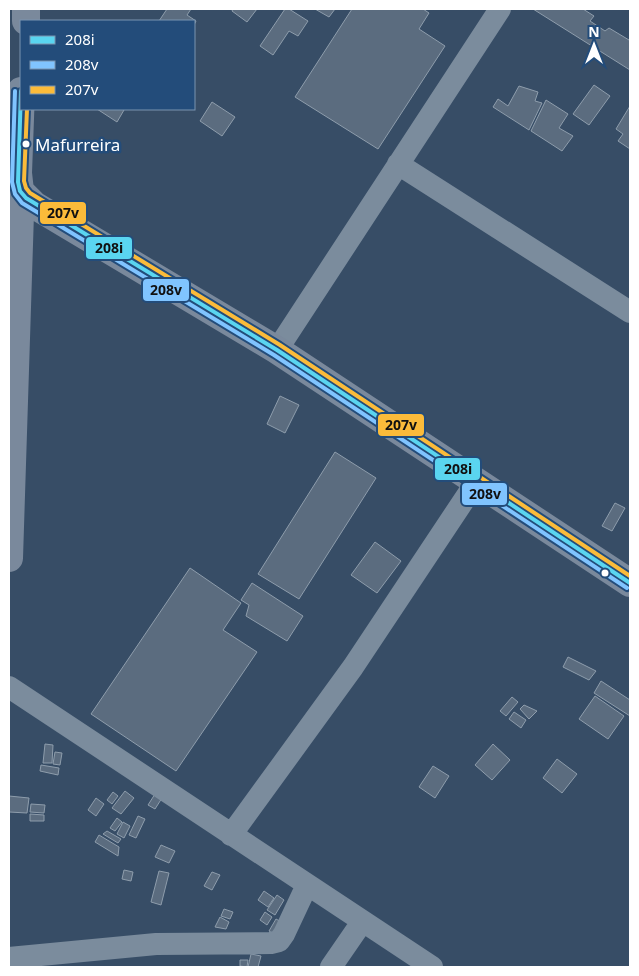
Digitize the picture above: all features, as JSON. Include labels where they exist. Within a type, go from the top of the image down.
[{"type":"main road","points":[[9,558],[16,204],[20,110]]},
{"type":"main road","points":[[16,204],[34,205],[277,350],[630,583]]},
{"type":"street","points":[[277,350],[500,9]]},
{"type":"street","points":[[398,164],[630,312]]},
{"type":"street","points":[[231,835],[353,668],[476,482]]},
{"type":"street","points":[[9,687],[432,967]]},
{"type":"street","points":[[9,958],[72,960],[156,944],[271,943],[279,941],[284,934],[307,885]]},
{"type":"street","points":[[331,967],[362,922]]},
{"type":"building","points":[[167,9],[191,9],[187,15],[194,20],[160,20]]},
{"type":"building","points":[[233,9],[257,9],[247,22],[232,11]]},
{"type":"building","points":[[285,9],[289,9],[308,21],[298,36],[289,31],[273,55],[260,46]]},
{"type":"building","points":[[315,9],[335,9],[329,17]]},
{"type":"building","points":[[352,9],[423,9],[429,13],[419,29],[445,46],[378,149],[295,97]]},
{"type":"building","points":[[533,9],[583,9],[594,16],[590,21],[605,31],[609,28],[629,40],[630,38],[630,70]]},
{"type":"building","points":[[594,85],[610,96],[589,125],[573,114]]},
{"type":"building","points":[[519,86],[538,92],[535,101],[542,103],[529,130],[493,107],[498,99],[508,106]]},
{"type":"building","points":[[546,100],[568,114],[559,128],[573,136],[562,151],[531,131]]},
{"type":"building","points":[[212,102],[235,117],[222,136],[200,121]]},
{"type":"building","points":[[630,106],[630,149],[618,141],[623,134],[616,129]]},
{"type":"building","points":[[99,110],[124,110],[117,122]]},
{"type":"building","points":[[280,396],[299,405],[285,433],[267,424]]},
{"type":"building","points":[[335,452],[376,478],[299,599],[258,574]]},
{"type":"building","points":[[615,503],[625,508],[612,531],[602,526]]},
{"type":"building","points":[[375,542],[401,561],[377,593],[351,575]]},
{"type":"building","points":[[190,568],[241,603],[223,630],[257,652],[176,771],[91,714]]},
{"type":"building","points":[[252,583],[303,616],[287,641],[246,616],[249,605],[241,600]]},
{"type":"building","points":[[568,657],[596,671],[589,680],[563,667]]},
{"type":"building","points":[[601,681],[630,700],[630,716],[594,693]]},
{"type":"building","points":[[595,696],[624,716],[608,739],[579,719]]},
{"type":"building","points":[[512,697],[518,702],[506,716],[500,711]]},
{"type":"building","points":[[524,705],[537,711],[529,719],[520,709]]},
{"type":"building","points":[[514,712],[526,720],[521,728],[509,719]]},
{"type":"building","points":[[45,744],[53,745],[52,763],[43,763]]},
{"type":"building","points":[[493,744],[510,760],[492,780],[475,765]]},
{"type":"building","points":[[55,752],[62,753],[60,765],[53,764]]},
{"type":"building","points":[[557,759],[577,774],[562,793],[543,778]]},
{"type":"building","points":[[41,765],[59,768],[58,775],[40,771]]},
{"type":"building","points":[[433,766],[449,776],[435,798],[419,787]]},
{"type":"building","points":[[125,791],[134,798],[121,814],[112,808]]},
{"type":"building","points":[[113,792],[118,796],[112,804],[107,800]]},
{"type":"building","points":[[155,794],[162,798],[155,809],[148,805]]},
{"type":"building","points":[[9,796],[29,798],[27,813],[9,812]]},
{"type":"building","points":[[96,798],[104,804],[96,816],[88,810]]},
{"type":"building","points":[[31,804],[45,805],[44,813],[30,812]]},
{"type":"building","points":[[30,814],[44,815],[44,821],[30,821]]},
{"type":"building","points":[[138,816],[145,819],[136,838],[129,835]]},
{"type":"building","points":[[117,818],[122,822],[115,831],[110,828]]},
{"type":"building","points":[[123,822],[130,826],[124,838],[117,834]]},
{"type":"building","points":[[107,831],[121,839],[118,843],[103,834]]},
{"type":"building","points":[[99,835],[119,847],[118,856],[95,842]]},
{"type":"building","points":[[161,845],[175,851],[169,863],[155,857]]},
{"type":"building","points":[[124,870],[133,872],[131,881],[122,879]]},
{"type":"building","points":[[159,871],[169,873],[161,905],[151,902]]},
{"type":"building","points":[[212,872],[220,875],[212,890],[204,886]]},
{"type":"building","points":[[264,891],[274,898],[268,907],[258,900]]},
{"type":"building","points":[[277,895],[284,900],[275,915],[267,910]]},
{"type":"building","points":[[224,909],[233,912],[230,919],[221,916]]},
{"type":"building","points":[[265,912],[272,917],[267,925],[260,920]]},
{"type":"building","points":[[220,917],[229,922],[226,929],[215,927]]},
{"type":"building","points":[[276,919],[285,924],[277,936],[269,931]]},
{"type":"building","points":[[251,954],[261,956],[258,967],[248,967]]},
{"type":"building","points":[[240,960],[248,960],[247,967],[240,966]]},
{"type":"transit line","name":"208v","points":[[15,91],[12,182],[15,194],[22,203],[274,355],[627,588]]},
{"type":"transit line","name":"208i","points":[[20,110],[18,182],[20,191],[26,198],[277,350],[630,583]]},
{"type":"transit line","name":"207v","points":[[27,110],[24,181],[30,193],[280,345],[630,576]]},
{"type":"place","name":"Mafurreira","points":[[26,144]]}]
